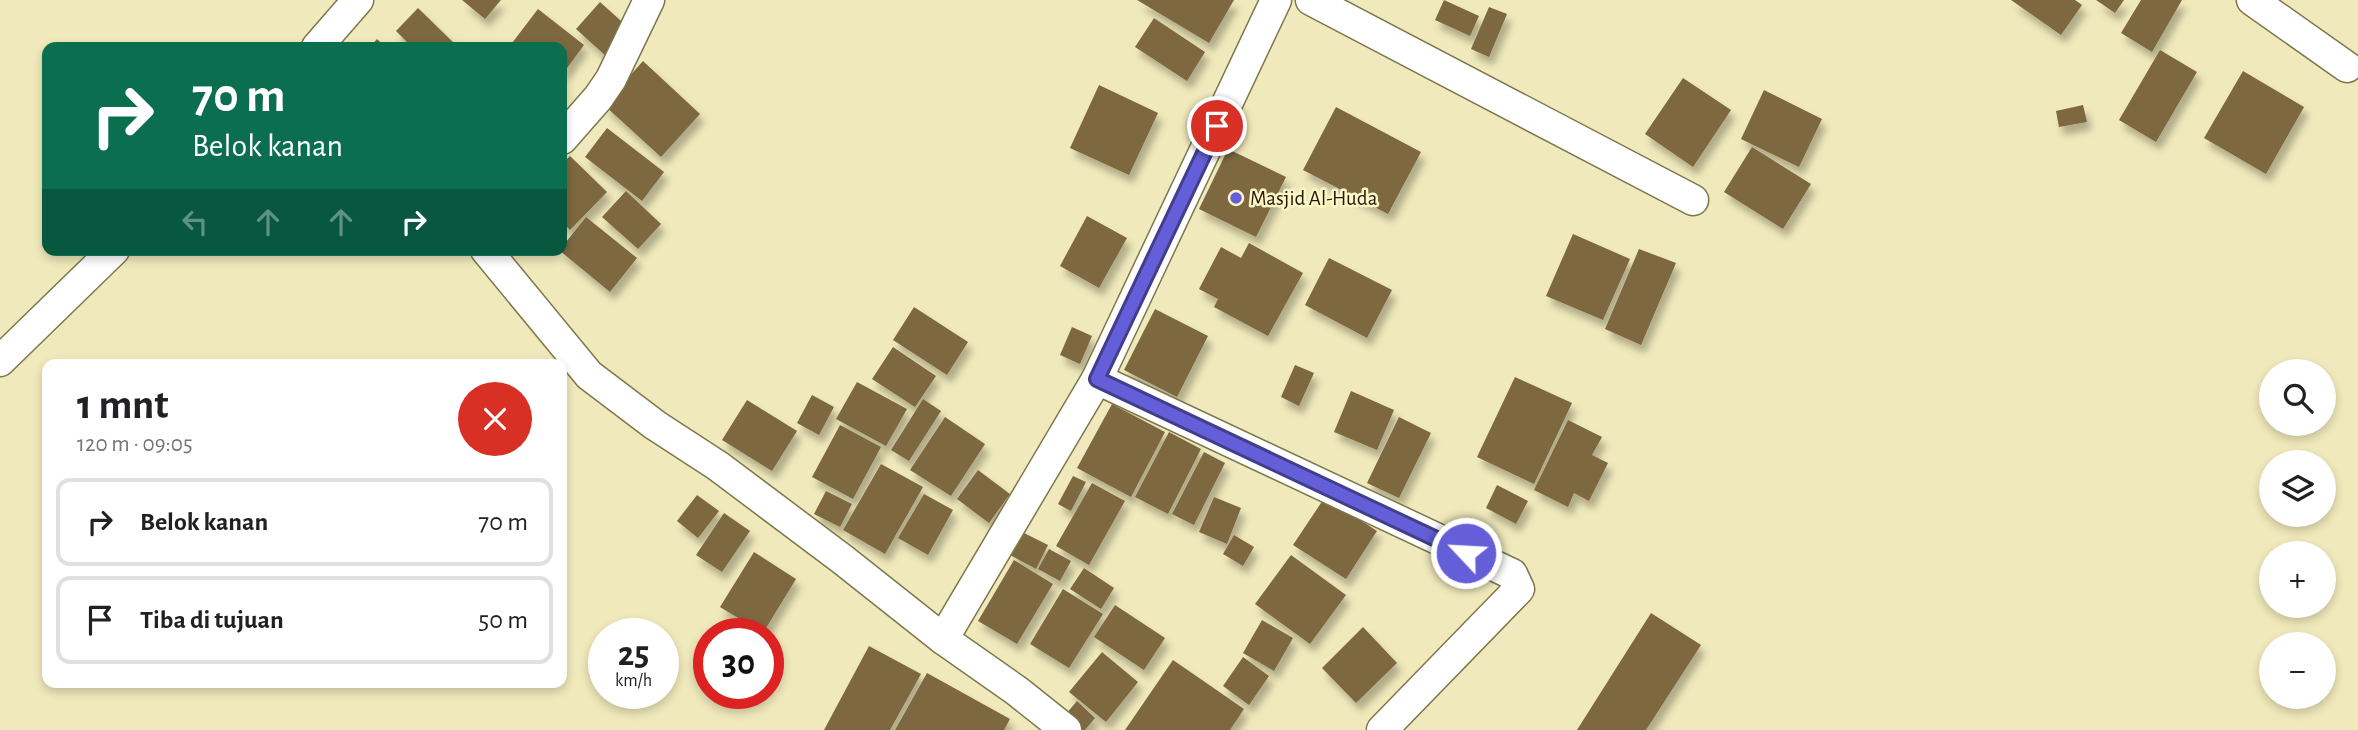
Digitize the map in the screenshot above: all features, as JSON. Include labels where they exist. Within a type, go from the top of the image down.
[{"type":"street","points":[[321,42],[358,0]]},
{"type":"street","points":[[567,133],[611,79],[649,0]]},
{"type":"street","points":[[943,639],[1097,379],[1276,0]]},
{"type":"street","points":[[1311,0],[1693,200]]},
{"type":"street","points":[[2252,0],[2347,67]]},
{"type":"street","points":[[0,361],[108,256]]},
{"type":"street","points":[[491,256],[589,374],[655,425],[718,466],[1066,730]]},
{"type":"street","points":[[1097,379],[1512,574],[1519,589],[1382,730]]},
{"type":"building","points":[[462,0],[501,0],[485,19]]},
{"type":"building","points":[[1137,0],[1234,0],[1209,43]]},
{"type":"building","points":[[1444,0],[1479,16],[1470,36],[1435,20]]},
{"type":"building","points":[[2011,0],[2075,0],[2082,5],[2061,35]]},
{"type":"building","points":[[2096,0],[2124,0],[2115,13]]},
{"type":"building","points":[[2141,0],[2182,0],[2152,52],[2121,33]]},
{"type":"building","points":[[600,2],[630,29],[606,56],[576,29]]},
{"type":"building","points":[[1489,7],[1507,14],[1489,57],[1471,49]]},
{"type":"building","points":[[418,8],[453,42],[407,42],[396,31]]},
{"type":"building","points":[[538,9],[584,45],[567,68],[567,42],[513,42]]},
{"type":"building","points":[[1154,18],[1205,52],[1187,81],[1135,47]]},
{"type":"building","points":[[2160,50],[2197,72],[2156,142],[2119,120]]},
{"type":"building","points":[[643,61],[700,114],[661,157],[604,105]]},
{"type":"building","points":[[2243,71],[2304,107],[2266,174],[2204,138]]},
{"type":"building","points":[[1683,78],[1731,110],[1693,167],[1645,134]]},
{"type":"building","points":[[1099,85],[1158,113],[1129,175],[1070,148]]},
{"type":"building","points":[[1764,90],[1822,119],[1799,167],[1741,139]]},
{"type":"building","points":[[2083,105],[2087,122],[2059,127],[2056,111]]},
{"type":"building","points":[[1336,107],[1421,152],[1388,214],[1303,170]]},
{"type":"building","points":[[607,128],[664,172],[642,201],[585,157]]},
{"type":"building","points":[[1752,147],[1811,184],[1783,229],[1724,192]]},
{"type":"building","points":[[1228,149],[1286,177],[1256,237],[1199,209]]},
{"type":"building","points":[[570,156],[607,192],[570,230],[567,227],[567,159]]},
{"type":"building","points":[[626,191],[661,224],[638,249],[602,217]]},
{"type":"building","points":[[1087,216],[1127,238],[1099,288],[1060,266]]},
{"type":"building","points":[[586,217],[637,258],[610,292],[566,256],[567,241]]},
{"type":"building","points":[[1573,234],[1630,259],[1603,320],[1546,296]]},
{"type":"building","points":[[1249,243],[1303,273],[1268,336],[1214,307],[1218,299],[1199,289],[1221,247],[1241,258]]},
{"type":"building","points":[[1639,249],[1676,263],[1641,345],[1605,329]]},
{"type":"building","points":[[1329,258],[1392,290],[1367,338],[1305,305]]},
{"type":"building","points":[[914,307],[968,342],[947,375],[893,340]]},
{"type":"building","points":[[1155,309],[1208,336],[1177,397],[1124,370]]},
{"type":"building","points":[[1072,327],[1092,336],[1080,364],[1060,355]]},
{"type":"building","points":[[893,347],[936,376],[915,407],[872,379]]},
{"type":"building","points":[[1295,365],[1314,373],[1299,406],[1281,397]]},
{"type":"building","points":[[1515,377],[1572,403],[1534,484],[1477,457]]},
{"type":"building","points":[[857,382],[907,409],[886,446],[836,419]]},
{"type":"building","points":[[1351,391],[1394,410],[1377,450],[1334,432]]},
{"type":"building","points":[[812,395],[834,407],[819,435],[797,423]]},
{"type":"building","points":[[923,399],[941,411],[909,461],[891,450]]},
{"type":"building","points":[[747,400],[797,431],[772,471],[722,440]]},
{"type":"building","points":[[1112,404],[1165,432],[1131,497],[1077,468]]},
{"type":"building","points":[[945,417],[985,444],[951,496],[910,470]]},
{"type":"building","points":[[1399,417],[1431,433],[1399,498],[1367,483]]},
{"type":"building","points":[[1568,420],[1602,437],[1592,455],[1608,463],[1589,501],[1574,493],[1568,507],[1534,490]]},
{"type":"building","points":[[840,425],[881,447],[853,499],[812,477]]},
{"type":"building","points":[[1169,432],[1201,449],[1168,514],[1135,497]]},
{"type":"building","points":[[1204,452],[1225,463],[1194,525],[1172,514]]},
{"type":"building","points":[[881,464],[923,487],[885,554],[843,530]]},
{"type":"building","points":[[978,470],[1010,494],[989,523],[957,499]]},
{"type":"building","points":[[1073,476],[1086,482],[1071,511],[1058,504]]},
{"type":"building","points":[[1092,483],[1125,501],[1089,565],[1056,546]]},
{"type":"building","points":[[1497,485],[1528,501],[1516,524],[1486,508]]},
{"type":"building","points":[[826,491],[852,504],[840,527],[814,514]]},
{"type":"building","points":[[924,494],[953,510],[928,555],[898,538]]},
{"type":"building","points":[[697,495],[719,511],[698,538],[677,521]]},
{"type":"building","points":[[1214,497],[1241,508],[1227,544],[1199,532]]},
{"type":"building","points":[[1325,497],[1377,531],[1346,579],[1293,545]]},
{"type":"building","points":[[724,513],[750,531],[722,572],[696,555]]},
{"type":"building","points":[[1022,532],[1048,545],[1036,569],[1010,555]]},
{"type":"building","points":[[1234,535],[1254,547],[1243,566],[1223,554]]},
{"type":"building","points":[[1049,549],[1071,561],[1060,581],[1038,569]]},
{"type":"building","points":[[754,552],[796,579],[772,618],[738,618],[720,607]]},
{"type":"building","points":[[1291,555],[1346,595],[1310,644],[1255,604]]},
{"type":"building","points":[[1014,560],[1053,584],[1017,644],[978,621]]},
{"type":"building","points":[[1084,568],[1114,588],[1101,609],[1070,589]]},
{"type":"building","points":[[1063,589],[1103,614],[1069,668],[1030,644]]},
{"type":"building","points":[[1115,605],[1165,638],[1144,670],[1094,637]]},
{"type":"building","points":[[1651,613],[1701,645],[1646,730],[1577,730]]},
{"type":"building","points":[[1262,620],[1293,638],[1274,671],[1243,653]]},
{"type":"building","points":[[1363,627],[1397,663],[1356,703],[1322,668]]},
{"type":"building","points":[[869,646],[921,674],[890,730],[824,730]]},
{"type":"building","points":[[1102,652],[1138,682],[1106,722],[1069,692]]},
{"type":"building","points":[[1243,657],[1269,676],[1249,705],[1223,686]]},
{"type":"building","points":[[1173,660],[1244,709],[1230,730],[1125,730]]},
{"type":"building","points":[[927,673],[1010,719],[1004,730],[895,730]]},
{"type":"building","points":[[1077,701],[1095,718],[1085,730],[1065,715]]},
{"type":"place","name":"Masjid Al-Huda","points":[[1236,198]]},
{"type":"route","points":[[1217,126],[1097,379],[1466,553]]}]
